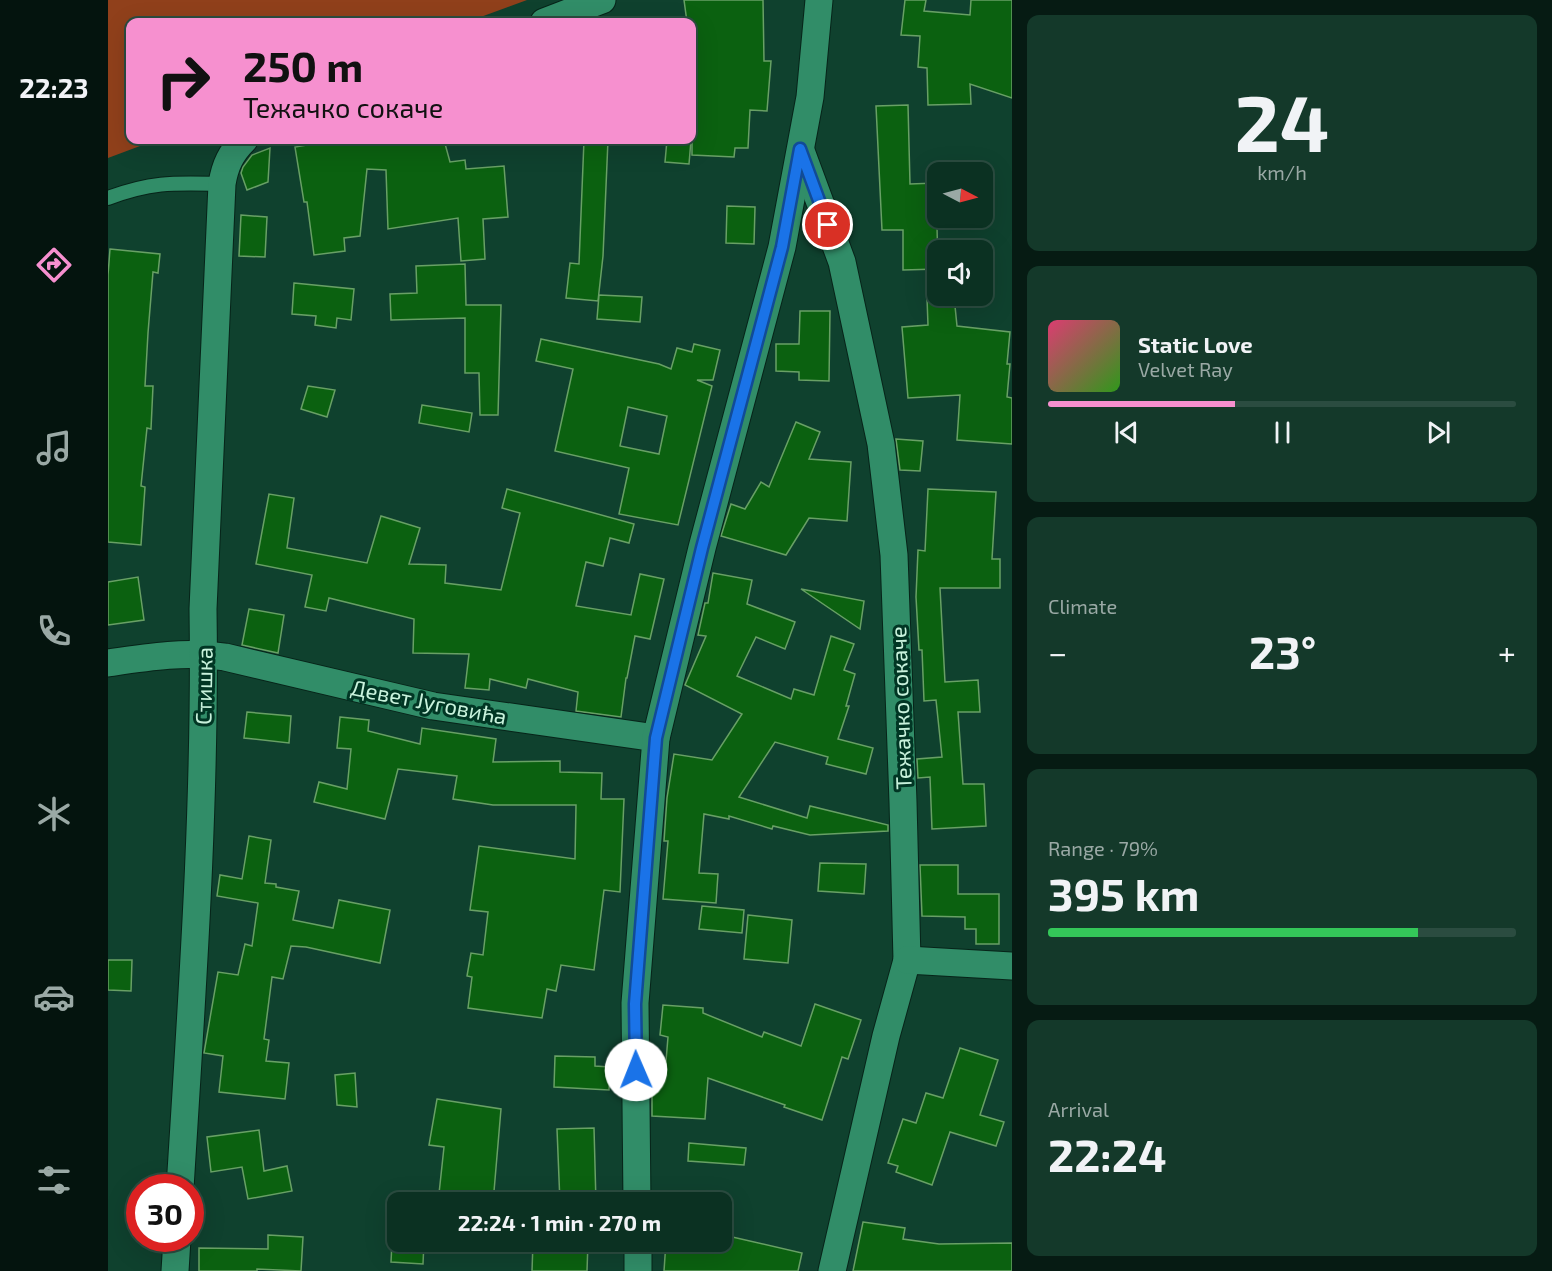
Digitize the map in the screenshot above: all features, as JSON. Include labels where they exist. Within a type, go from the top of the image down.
[{"type":"street","points":[[555,18],[602,0]]},
{"type":"street","points":[[637,1192],[635,1004],[656,738],[702,548],[782,247],[810,97],[819,0]]},
{"type":"street","name":"Стишка","points":[[181,1174],[197,899],[204,597],[222,184],[225,166],[240,144]]},
{"type":"street","name":"Тежачко сокаче","points":[[800,149],[842,262],[881,444],[894,555],[903,802],[907,960],[886,1036],[832,1271]]},
{"type":"street","name":"Девет Југовића","points":[[108,663],[170,654],[204,654],[433,706],[656,738]]},
{"type":"street","points":[[907,960],[1012,966]]},
{"type":"street","points":[[175,1271],[176,1252]]},
{"type":"street","points":[[638,1252],[638,1271]]},
{"type":"lane","points":[[108,198],[154,184],[173,182],[222,184]]},
{"type":"shaded area","points":[[108,0],[527,0],[478,18],[126,18],[126,144],[145,144],[108,158]]},
{"type":"building","points":[[684,0],[763,0],[764,61],[771,61],[767,111],[750,110],[748,148],[735,148],[734,157],[692,155],[692,144],[696,144],[696,18],[686,18]]},
{"type":"building","points":[[905,0],[926,0],[924,11],[970,15],[971,0],[1012,0],[1012,98],[970,84],[971,104],[928,105],[927,68],[918,67],[920,36],[901,35]]},
{"type":"building","points":[[908,105],[910,184],[927,183],[927,228],[937,228],[937,240],[927,240],[927,269],[903,270],[903,230],[882,230],[876,106]]},
{"type":"building","points":[[313,144],[445,144],[450,162],[465,160],[466,169],[504,166],[508,217],[483,219],[485,259],[461,261],[458,218],[388,229],[386,170],[367,169],[360,236],[344,238],[345,251],[314,255],[307,202],[304,202],[295,147]]},
{"type":"building","points":[[584,144],[608,144],[603,256],[598,301],[566,298],[570,263],[579,264]]},
{"type":"building","points":[[667,144],[691,144],[689,164],[665,162]]},
{"type":"building","points":[[270,148],[268,182],[247,190],[241,173],[243,167],[252,155]]},
{"type":"building","points":[[727,206],[755,207],[754,244],[726,243]]},
{"type":"building","points":[[241,215],[267,217],[265,257],[239,256]]},
{"type":"building","points":[[110,249],[160,254],[158,273],[153,272],[148,333],[145,386],[153,386],[151,429],[147,428],[141,486],[145,487],[141,545],[108,542],[108,275]]},
{"type":"building","points":[[465,264],[466,305],[501,305],[498,415],[480,415],[479,373],[465,373],[465,318],[391,320],[390,294],[417,293],[416,266]]},
{"type":"building","points":[[294,283],[354,289],[351,320],[337,318],[336,328],[315,325],[316,316],[292,314]]},
{"type":"building","points":[[599,295],[642,297],[640,322],[597,319]]},
{"type":"building","points":[[927,306],[955,306],[957,326],[1010,332],[1007,397],[1012,398],[1012,444],[957,440],[960,395],[908,398],[902,327],[928,325]]},
{"type":"building","points":[[800,311],[830,311],[829,381],[799,380],[799,372],[776,371],[776,344],[799,344]]},
{"type":"building","points":[[541,339],[659,364],[671,369],[677,348],[692,352],[694,344],[720,350],[713,380],[697,380],[712,386],[678,525],[619,514],[629,468],[555,451],[573,369],[536,361]],"holes":[[[628,407],[667,416],[659,454],[620,446]]]},
{"type":"building","points":[[308,386],[335,390],[327,417],[301,409]]},
{"type":"building","points":[[422,405],[472,413],[469,432],[419,423]]},
{"type":"building","points":[[796,422],[820,432],[809,459],[851,462],[847,521],[809,518],[786,555],[721,536],[731,504],[745,509],[761,482],[769,487]]},
{"type":"building","points":[[896,439],[923,441],[920,471],[900,470]]},
{"type":"building","points":[[507,489],[634,524],[629,543],[610,538],[603,566],[586,562],[576,606],[631,615],[640,574],[664,579],[650,639],[635,636],[621,717],[576,711],[578,692],[528,679],[526,688],[490,679],[489,690],[465,688],[469,654],[413,653],[414,619],[329,598],[326,611],[305,607],[312,575],[256,564],[269,494],[294,498],[287,548],[367,563],[381,516],[420,528],[409,564],[446,565],[445,583],[501,590],[520,513],[502,508]]},
{"type":"building","points":[[928,489],[996,492],[992,559],[1000,559],[1000,588],[940,588],[945,682],[978,680],[980,712],[958,712],[963,784],[984,784],[986,826],[932,829],[930,777],[918,778],[917,759],[942,757],[936,700],[924,701],[922,650],[919,650],[916,597],[918,550],[925,551]]},
{"type":"building","points":[[713,573],[752,580],[747,604],[795,622],[785,649],[756,637],[737,676],[791,699],[794,689],[814,695],[831,636],[854,644],[844,670],[855,674],[846,706],[849,706],[838,739],[873,748],[866,774],[826,764],[828,757],[775,742],[739,797],[807,818],[810,806],[888,825],[888,831],[810,835],[773,826],[772,829],[729,816],[729,819],[704,814],[699,873],[718,874],[716,903],[663,899],[668,841],[664,841],[667,798],[674,754],[712,760],[742,714],[685,685],[706,636],[698,635],[705,603],[708,603]]},
{"type":"building","points":[[138,577],[144,620],[108,625],[108,582]]},
{"type":"building","points":[[801,589],[864,601],[860,629]]},
{"type":"building","points":[[249,609],[284,615],[278,653],[242,645]]},
{"type":"building","points":[[247,712],[291,716],[289,743],[244,738]]},
{"type":"building","points":[[340,717],[369,720],[368,731],[420,744],[422,728],[496,739],[493,762],[560,761],[560,772],[602,773],[601,799],[624,799],[620,892],[604,890],[594,970],[561,965],[556,991],[547,989],[542,1018],[468,1008],[472,977],[467,976],[471,953],[483,955],[488,912],[470,910],[479,846],[575,859],[576,805],[493,805],[453,799],[457,776],[398,769],[385,819],[314,802],[319,782],[347,789],[351,749],[337,748]]},
{"type":"building","points":[[249,836],[271,840],[265,883],[299,891],[293,920],[333,928],[339,900],[390,910],[380,963],[306,947],[291,946],[283,979],[272,977],[264,1039],[269,1040],[266,1061],[289,1063],[285,1099],[219,1092],[223,1056],[204,1053],[218,972],[238,975],[245,944],[252,946],[258,903],[217,896],[220,875],[242,879]]},
{"type":"building","points":[[820,863],[866,864],[864,894],[818,891]]},
{"type":"building","points":[[920,865],[958,865],[958,894],[999,894],[999,944],[976,944],[976,929],[965,929],[965,917],[922,916]]},
{"type":"building","points":[[702,906],[744,910],[742,933],[699,929]]},
{"type":"building","points":[[748,915],[792,920],[788,963],[744,959]]},
{"type":"building","points":[[108,960],[132,960],[131,991],[108,990]]},
{"type":"building","points":[[815,1004],[861,1020],[848,1059],[842,1057],[822,1120],[708,1078],[705,1119],[652,1116],[652,1078],[657,1079],[658,1060],[666,1061],[668,1037],[660,1035],[663,1005],[703,1008],[703,1013],[762,1037],[764,1032],[801,1046]]},
{"type":"building","points":[[960,1048],[998,1060],[980,1115],[1004,1122],[996,1146],[950,1132],[932,1185],[896,1172],[898,1166],[888,1163],[903,1119],[916,1123],[926,1093],[943,1098]]},
{"type":"building","points":[[555,1056],[595,1057],[595,1066],[610,1067],[609,1090],[554,1087]]},
{"type":"building","points":[[355,1073],[357,1107],[337,1105],[335,1075]]},
{"type":"building","points":[[437,1099],[501,1109],[494,1192],[439,1192],[444,1147],[429,1145]]},
{"type":"building","points":[[594,1128],[596,1192],[560,1192],[557,1129]]},
{"type":"building","points":[[259,1130],[264,1171],[287,1166],[292,1191],[248,1199],[242,1167],[211,1172],[207,1137]]},
{"type":"building","points":[[689,1143],[746,1148],[744,1165],[688,1161]]},
{"type":"building","points":[[863,1222],[905,1228],[903,1239],[939,1244],[1012,1243],[1012,1271],[853,1271]]},
{"type":"building","points":[[268,1235],[303,1237],[301,1271],[257,1269],[257,1271],[199,1271],[199,1252],[204,1252],[204,1248],[268,1249]]},
{"type":"building","points":[[732,1237],[802,1253],[798,1271],[664,1271],[665,1252],[732,1252]]},
{"type":"building","points":[[392,1252],[424,1252],[423,1264],[391,1262]]},
{"type":"building","points":[[533,1252],[588,1252],[587,1271],[532,1271]]},
{"type":"route","points":[[636,1070],[635,1004],[656,738],[702,548],[782,247],[800,149],[828,225]]}]
